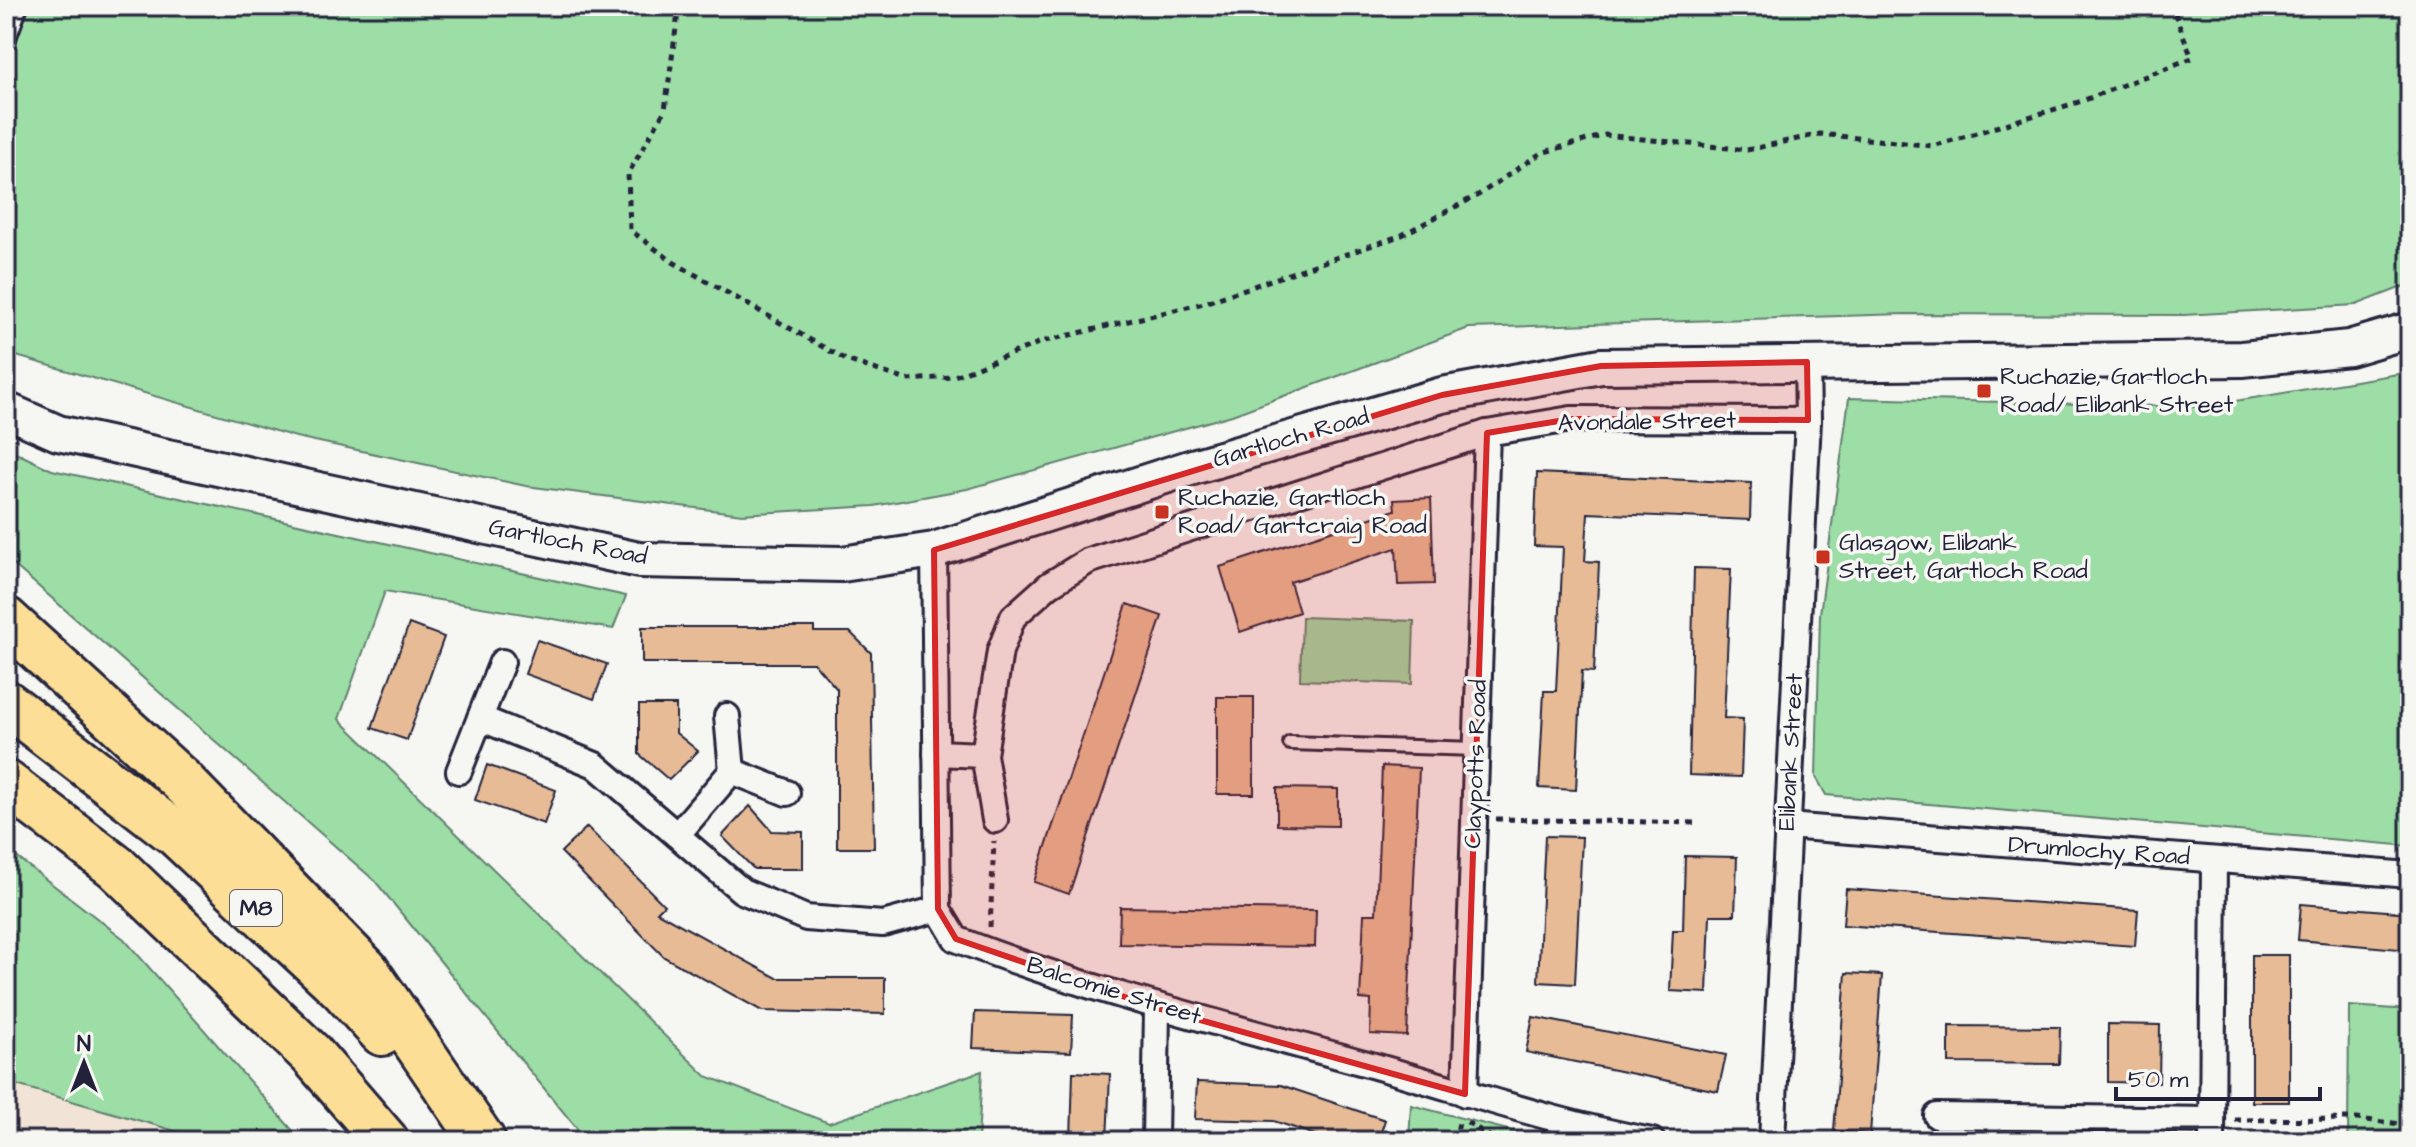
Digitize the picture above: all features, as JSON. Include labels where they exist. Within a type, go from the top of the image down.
[{"type":"highway","points":[[6,620],[182,781],[366,970],[482,1141]]},
{"type":"highway","name":"M8","points":[[6,703],[176,834],[342,989],[482,1141]]},
{"type":"highway","points":[[6,783],[116,867],[311,1054],[386,1141]]},
{"type":"main road","name":"Gartloch Road","points":[[6,410],[58,433],[639,560],[842,564],[934,550],[1196,466],[1442,395],[1601,366],[2242,359],[2349,348],[2410,330]]},
{"type":"street","name":"Elibank Street","points":[[1772,1140],[1808,420],[1807,362]]},
{"type":"street","name":"Avondale Street","points":[[995,820],[984,755],[1000,651],[1013,617],[1049,585],[1088,561],[1487,433],[1571,419],[1808,420]]},
{"type":"street","name":"Claypotts Road","points":[[1462,1105],[1487,433]]},
{"type":"street","points":[[480,718],[595,765],[742,891],[806,918],[883,924],[938,909],[934,550]]},
{"type":"street","points":[[459,771],[502,662]]},
{"type":"street","points":[[677,835],[732,771],[727,716]]},
{"type":"street","points":[[936,753],[984,755]]},
{"type":"street","points":[[732,771],[787,793]]},
{"type":"street","name":"Drumlochy Road","points":[[1787,826],[2410,875]]},
{"type":"street","points":[[1937,1116],[1995,1129],[2212,1130],[2214,860]]},
{"type":"street","name":"Balcomie Street","points":[[938,909],[956,939],[1157,1008],[1462,1105],[1652,1141]]},
{"type":"street","points":[[1155,1141],[1157,1008]]},
{"type":"lane","points":[[6,47],[21,6]]},
{"type":"lane","points":[[1290,743],[1476,749]]},
{"type":"path","points":[[679,6],[665,110],[628,174],[630,230],[673,262],[846,360],[907,380],[952,377],[1041,342],[1204,303],[1388,240],[1480,194],[1541,153],[1605,135],[1747,150],[1820,134],[1933,146],[2082,101],[2192,58],[2172,6]]},
{"type":"path","points":[[1682,11],[1701,6]]},
{"type":"path","points":[[1474,818],[1699,823]]},
{"type":"path","points":[[989,952],[995,820]]},
{"type":"path","points":[[1462,1105],[1497,1141]]},
{"type":"path","points":[[2212,1130],[2357,1119],[2410,1125]]},
{"type":"path","points":[[1772,1140],[1897,1141]]},
{"type":"highlighted area","points":[[1807,362],[1808,420],[1571,419],[1487,433],[1465,1094],[1157,1008],[956,939],[938,909],[934,550],[1442,395],[1601,366]]},
{"type":"shaded area","points":[[6,1082],[210,1141],[6,1141]]},
{"type":"green space","points":[[6,6],[2410,6],[2410,284],[2356,305],[2184,315],[1904,314],[1469,328],[1232,415],[967,489],[874,506],[742,514],[526,486],[296,437],[6,353]]},
{"type":"green space","points":[[2410,372],[2410,846],[1826,795],[1816,777],[1820,614],[1849,398],[2199,407]]},
{"type":"green space","points":[[6,448],[52,470],[626,596],[613,629],[385,591],[339,719],[706,1076],[829,1123],[982,1071],[978,1141],[587,1141],[375,881],[6,558]]},
{"type":"green space","points":[[1302,617],[1414,621],[1412,684],[1300,680]]},
{"type":"green space","points":[[6,849],[124,939],[302,1141],[210,1141],[6,1082]]},
{"type":"green space","points":[[2349,1006],[2410,1010],[2410,1141],[2348,1141]]},
{"type":"green space","points":[[1411,1105],[1547,1140],[1555,1141],[1409,1141]]},
{"type":"building","points":[[1537,473],[1751,483],[1750,520],[1588,513],[1585,561],[1599,562],[1594,672],[1582,671],[1576,790],[1539,788],[1544,691],[1556,691],[1563,547],[1534,546]]},
{"type":"building","points":[[1431,498],[1434,584],[1398,585],[1396,548],[1290,582],[1299,612],[1240,632],[1220,567],[1395,510],[1394,500]]},
{"type":"building","points":[[1694,568],[1731,569],[1724,718],[1743,719],[1741,777],[1689,775]]},
{"type":"building","points":[[1127,604],[1162,616],[1069,894],[1034,882]]},
{"type":"building","points":[[409,624],[444,637],[407,740],[372,728]]},
{"type":"building","points":[[642,627],[814,627],[814,632],[850,632],[871,653],[874,848],[837,848],[837,689],[814,663],[642,663]]},
{"type":"building","points":[[537,640],[607,664],[594,699],[525,674]]},
{"type":"building","points":[[1217,697],[1254,697],[1254,794],[1217,794]]},
{"type":"building","points":[[639,705],[676,705],[676,733],[698,751],[669,780],[639,754]]},
{"type":"building","points":[[487,765],[556,790],[544,824],[475,800]]},
{"type":"building","points":[[1382,766],[1419,768],[1407,1036],[1370,1034],[1371,1000],[1360,999],[1364,914],[1376,914]]},
{"type":"building","points":[[1277,788],[1338,789],[1338,826],[1277,825]]},
{"type":"building","points":[[750,806],[772,831],[803,832],[803,869],[754,869],[722,836]]},
{"type":"building","points":[[587,827],[664,905],[657,912],[777,978],[885,978],[885,1014],[762,1011],[664,957],[561,852]]},
{"type":"building","points":[[1545,836],[1582,837],[1575,984],[1538,982]]},
{"type":"building","points":[[1685,856],[1737,857],[1735,915],[1710,915],[1707,993],[1670,991],[1673,930],[1683,930]]},
{"type":"building","points":[[1846,889],[2138,910],[2135,946],[1843,925]]},
{"type":"building","points":[[2301,904],[2410,913],[2410,950],[2298,940]]},
{"type":"building","points":[[1120,907],[1316,910],[1315,947],[1119,944]]},
{"type":"building","points":[[2252,955],[2289,955],[2289,1102],[2252,1102]]},
{"type":"building","points":[[1846,973],[1882,975],[1870,1134],[1834,1131]]},
{"type":"building","points":[[975,1012],[1073,1015],[1071,1052],[973,1048]]},
{"type":"building","points":[[1533,1017],[1726,1055],[1718,1091],[1526,1052]]},
{"type":"building","points":[[2108,1024],[2160,1025],[2159,1083],[2108,1082]]},
{"type":"building","points":[[1949,1026],[2060,1027],[2059,1064],[1949,1063]]},
{"type":"building","points":[[1073,1072],[1110,1074],[1107,1141],[1071,1141]]},
{"type":"building","points":[[1197,1082],[1281,1085],[1385,1120],[1378,1141],[1333,1141],[1274,1121],[1195,1119]]},
{"type":"place","name":"Ruchazie, Gartloch Road/ Elibank Street","points":[[1984,391]]},
{"type":"place","name":"Ruchazie, Gartloch Road/ Gartcraig Road","points":[[1162,512]]},
{"type":"place","name":"Glasgow, Elibank Street, Gartloch Road","points":[[1823,557]]}]
